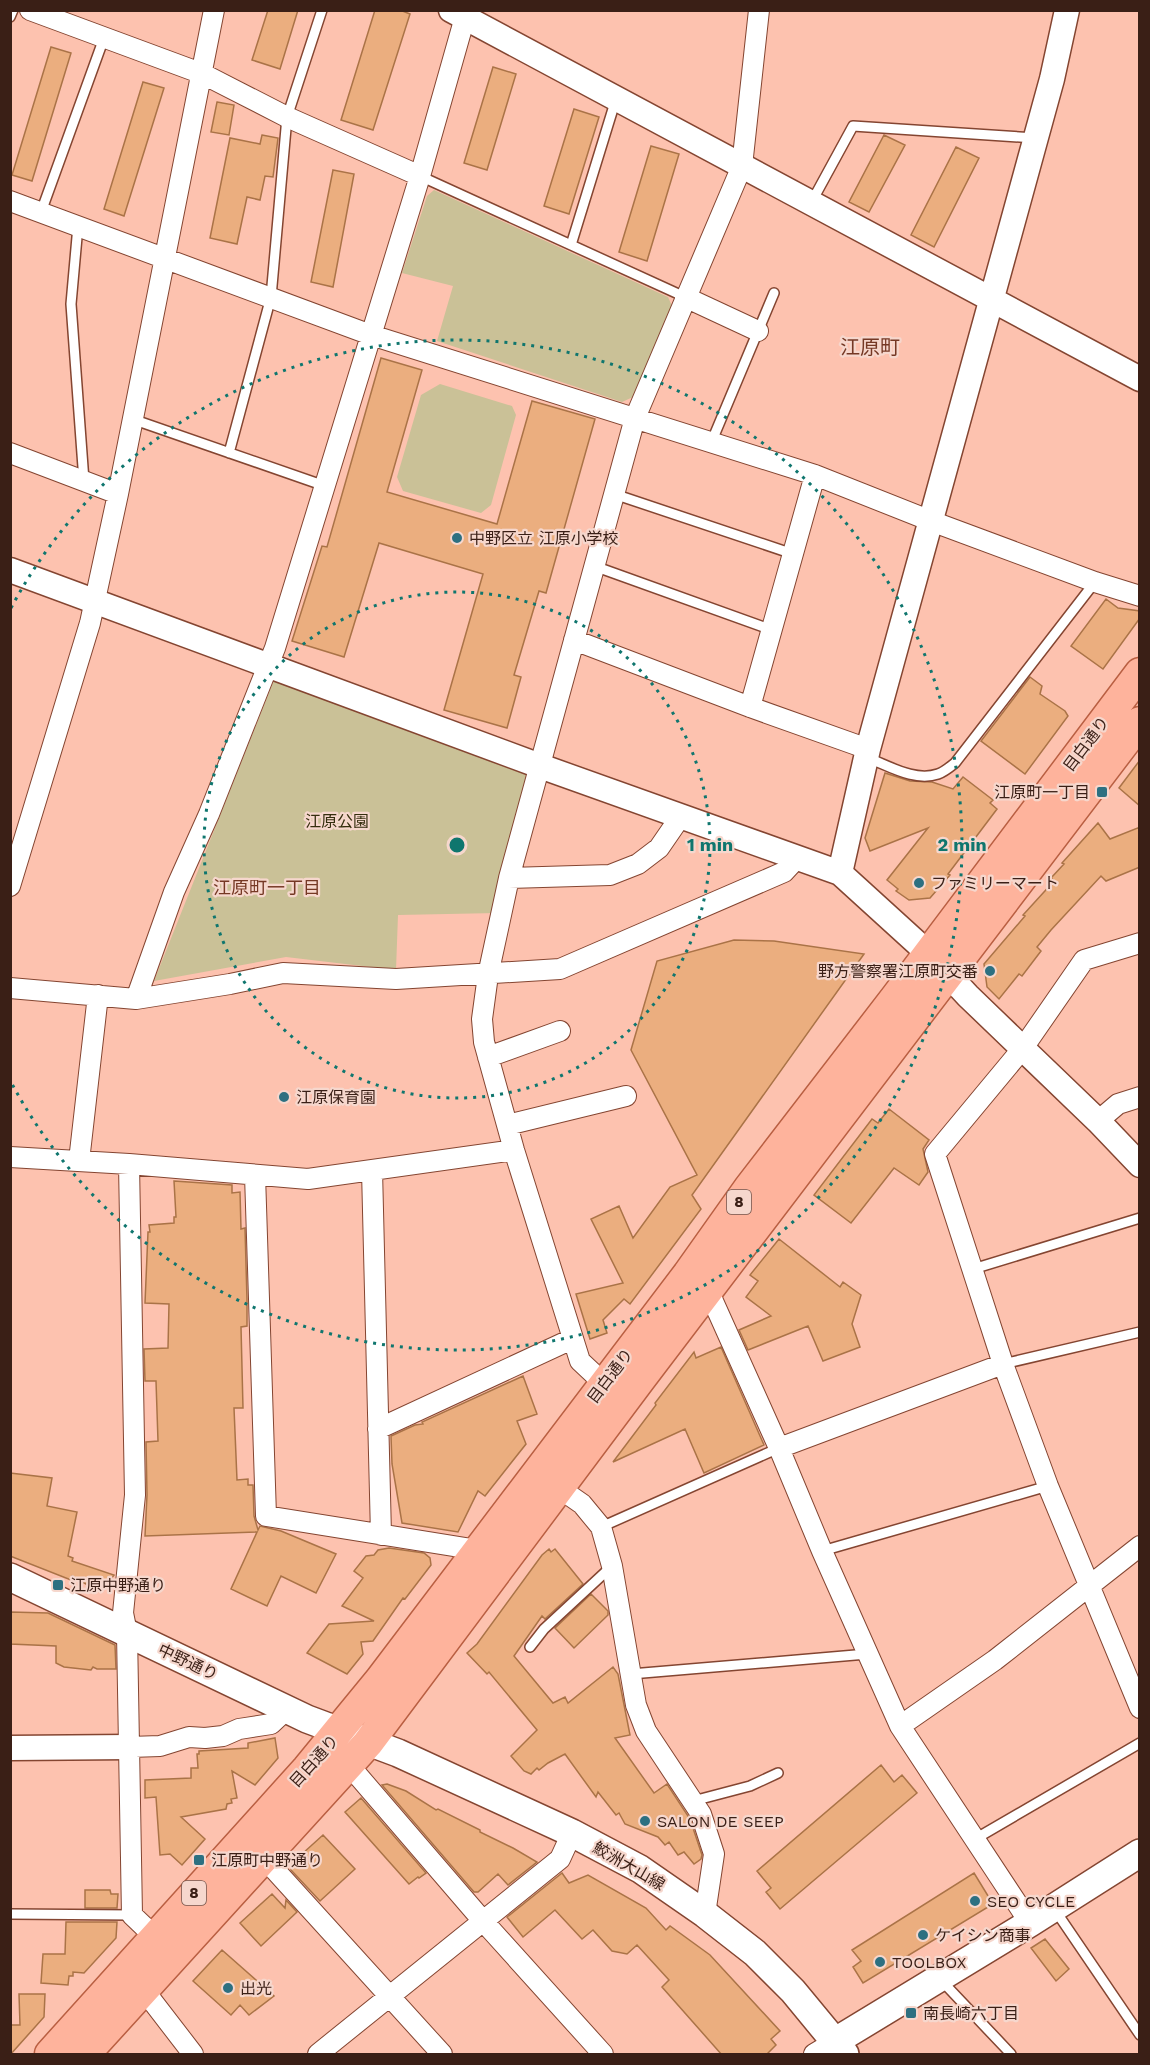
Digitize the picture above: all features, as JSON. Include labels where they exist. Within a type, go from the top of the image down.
[{"type":"main road","name":"目白通り","points":[[50,2055],[339,1732],[478,1550],[614,1393],[708,1290],[939,964],[1140,673]]},
{"type":"main road","name":"目白通り","points":[[85,2055],[358,1753],[559,1488],[614,1393],[688,1274],[749,1188],[939,964],[1139,722]]},
{"type":"main road","name":"中野通り","points":[[10,1577],[339,1732],[358,1753]]},
{"type":"main road","name":"鮫洲大山線","points":[[358,1753],[405,1756],[572,1833],[640,1869],[731,1933],[774,1970],[815,2017],[831,2050]]},
{"type":"main road","points":[[831,2050],[938,1978],[1140,1853]]},
{"type":"street","points":[[30,10],[203,74],[287,117],[420,176]]},
{"type":"street","points":[[10,886],[16,848],[90,623],[203,74],[214,10]]},
{"type":"street","points":[[614,1393],[579,1361],[514,1150],[488,1057],[482,1019],[488,975],[509,878],[635,418],[742,166],[759,10]]},
{"type":"street","points":[[840,873],[867,753],[1052,79],[1067,10]]},
{"type":"street","points":[[136,999],[174,892],[209,814],[268,664],[420,176],[461,13],[616,99],[1140,379]]},
{"type":"street","points":[[10,201],[371,335],[815,475],[931,521],[1140,597]]},
{"type":"street","points":[[686,297],[758,331]]},
{"type":"street","points":[[10,453],[118,494]]},
{"type":"street","points":[[750,707],[815,475]]},
{"type":"street","points":[[10,570],[540,766],[840,873],[939,964],[968,996],[1098,1121],[1140,1165]]},
{"type":"street","points":[[574,640],[867,753]]},
{"type":"street","points":[[509,878],[610,875],[638,864],[659,848],[681,816]]},
{"type":"street","points":[[10,988],[136,999],[283,973],[396,979],[560,969],[784,872],[796,859]]},
{"type":"street","points":[[1140,943],[1084,960],[1023,1048],[935,1154],[1004,1364],[1048,1486],[1140,1708]]},
{"type":"street","points":[[79,1161],[98,995]]},
{"type":"street","points":[[488,1057],[560,1032]]},
{"type":"street","points":[[507,1125],[626,1096]]},
{"type":"street","points":[[1098,1121],[1118,1104],[1140,1097]]},
{"type":"street","points":[[10,1157],[308,1179],[514,1150]]},
{"type":"street","points":[[129,1164],[135,1495],[123,1612],[128,1633],[132,1915],[155,1937]]},
{"type":"street","points":[[372,1170],[381,1535]]},
{"type":"street","points":[[255,1175],[266,1516],[478,1550]]},
{"type":"street","points":[[708,1290],[900,1726],[1030,1923]]},
{"type":"street","points":[[378,1428],[572,1339]]},
{"type":"street","points":[[779,1448],[1004,1364]]},
{"type":"street","points":[[559,1488],[582,1504],[601,1527],[612,1566],[636,1705],[646,1731],[701,1814],[714,1854],[705,1914]]},
{"type":"street","points":[[900,1726],[995,1660],[1140,1546]]},
{"type":"street","points":[[10,1748],[160,1746],[189,1737],[223,1736],[239,1729],[271,1724],[287,1709]]},
{"type":"street","points":[[358,1753],[483,1921],[603,2055]]},
{"type":"street","points":[[318,2055],[560,1859],[572,1833]]},
{"type":"street","points":[[264,1858],[442,2055]]},
{"type":"street","points":[[143,1989],[193,2055]]},
{"type":"lane","points":[[10,17],[13,10]]},
{"type":"lane","points":[[229,453],[271,297],[287,117],[322,10]]},
{"type":"lane","points":[[41,212],[104,38]]},
{"type":"lane","points":[[571,245],[616,99]]},
{"type":"lane","points":[[811,203],[853,126],[1035,138]]},
{"type":"lane","points":[[420,176],[686,297]]},
{"type":"lane","points":[[78,226],[71,304],[84,481]]},
{"type":"lane","points":[[711,442],[774,293]]},
{"type":"lane","points":[[132,419],[325,486]]},
{"type":"lane","points":[[614,494],[793,554]]},
{"type":"lane","points":[[594,567],[772,630]]},
{"type":"lane","points":[[867,753],[906,773],[924,776],[939,773],[955,763],[1095,582]]},
{"type":"lane","points":[[973,1269],[1140,1218]]},
{"type":"lane","points":[[1004,1364],[1140,1332]]},
{"type":"lane","points":[[601,1527],[779,1448]]},
{"type":"lane","points":[[822,1551],[1048,1486]]},
{"type":"lane","points":[[530,1647],[544,1629],[612,1566]]},
{"type":"lane","points":[[631,1674],[867,1654]]},
{"type":"lane","points":[[975,1839],[1140,1743]]},
{"type":"lane","points":[[693,1801],[750,1786],[778,1773]]},
{"type":"lane","points":[[1053,1908],[1140,2035]]},
{"type":"lane","points":[[10,1914],[132,1915]]},
{"type":"lane","points":[[938,1978],[1011,2055]]},
{"type":"green space","points":[[434,190],[668,297],[672,306],[633,397],[622,402],[437,341],[453,286],[402,273],[427,196]]},
{"type":"green space","points":[[440,384],[512,406],[516,415],[491,505],[481,513],[403,491],[397,477],[421,395]]},
{"type":"green space","name":"江原公園","points":[[274,680],[528,773],[497,913],[398,915],[396,970],[286,957],[154,981]]},
{"type":"building","points":[[268,10],[298,10],[280,69],[252,60]]},
{"type":"building","points":[[375,10],[400,10],[410,14],[373,130],[341,120]]},
{"type":"building","points":[[51,47],[71,53],[32,181],[12,175]]},
{"type":"building","points":[[493,67],[516,74],[487,170],[464,163]]},
{"type":"building","points":[[143,82],[164,88],[124,216],[104,209]]},
{"type":"building","points":[[217,102],[234,105],[229,135],[211,132]]},
{"type":"building","points":[[574,109],[599,117],[569,214],[544,206]]},
{"type":"building","points":[[262,135],[278,138],[273,177],[265,176],[260,200],[247,197],[237,244],[210,238],[230,138],[260,144]]},
{"type":"building","points":[[884,135],[905,145],[869,212],[849,202]]},
{"type":"building","points":[[651,146],[679,154],[647,261],[619,252]]},
{"type":"building","points":[[956,147],[979,158],[934,247],[911,235]]},
{"type":"building","points":[[333,170],[354,174],[333,287],[311,282]]},
{"type":"building","points":[[381,358],[422,370],[387,492],[497,524],[532,401],[595,419],[546,593],[539,591],[514,675],[521,677],[507,728],[444,710],[483,574],[379,543],[344,657],[292,641],[322,546],[327,547]]},
{"type":"building","points":[[1106,599],[1118,608],[1140,611],[1140,618],[1103,669],[1071,646]]},
{"type":"building","points":[[1030,677],[1042,686],[1040,694],[1065,711],[1068,716],[1025,774],[981,741]]},
{"type":"building","points":[[1140,760],[1140,806],[1119,788]]},
{"type":"building","points":[[885,773],[910,781],[932,782],[953,789],[963,777],[993,800],[990,803],[997,809],[948,874],[950,875],[930,898],[909,900],[896,891],[898,889],[887,880],[928,828],[870,851],[865,838]]},
{"type":"building","points":[[1098,823],[1110,839],[1140,827],[1140,867],[1106,881],[1101,876],[1051,930],[1037,947],[1041,951],[1022,976],[1019,974],[999,999],[987,987],[984,964],[1054,881],[1051,878],[1064,864],[1062,863]]},
{"type":"building","points":[[734,940],[774,941],[864,954],[692,1195],[701,1209],[630,1304],[624,1299],[603,1320],[607,1333],[590,1339],[576,1294],[623,1283],[591,1219],[619,1206],[633,1238],[670,1187],[697,1175],[631,1050],[657,961]]},
{"type":"building","points":[[889,1109],[929,1140],[923,1149],[928,1172],[919,1185],[894,1168],[851,1223],[814,1195],[872,1119],[878,1123]]},
{"type":"building","points":[[174,1181],[232,1185],[232,1193],[240,1192],[241,1229],[245,1228],[247,1326],[241,1327],[243,1408],[234,1408],[237,1480],[248,1479],[248,1485],[253,1485],[254,1516],[258,1530],[260,1526],[281,1531],[336,1554],[316,1593],[281,1576],[267,1606],[231,1589],[257,1532],[145,1536],[146,1442],[158,1441],[156,1381],[145,1381],[144,1349],[168,1348],[169,1304],[145,1303],[148,1232],[150,1232],[149,1225],[174,1223],[174,1217],[176,1217]]},
{"type":"building","points":[[779,1239],[840,1287],[843,1282],[861,1295],[852,1324],[860,1347],[823,1361],[808,1326],[748,1350],[739,1330],[771,1316],[746,1297],[758,1281],[750,1275]]},
{"type":"building","points":[[721,1347],[764,1445],[704,1473],[685,1429],[613,1462],[694,1352],[696,1358]]},
{"type":"building","points":[[523,1376],[537,1414],[517,1421],[526,1444],[485,1496],[478,1491],[458,1532],[402,1523],[392,1464],[391,1436],[415,1425],[423,1424],[422,1422]]},
{"type":"building","points":[[10,1473],[52,1478],[47,1506],[77,1512],[68,1556],[73,1558],[72,1561],[114,1575],[100,1592],[72,1576],[71,1580],[10,1556]]},
{"type":"building","points":[[389,1548],[424,1553],[430,1558],[431,1565],[405,1599],[403,1598],[373,1641],[361,1642],[363,1654],[347,1674],[307,1653],[329,1624],[374,1621],[342,1606],[363,1578],[354,1571],[366,1556]]},
{"type":"building","points":[[549,1549],[551,1552],[555,1549],[583,1584],[545,1619],[542,1616],[514,1656],[553,1703],[565,1697],[568,1703],[613,1667],[618,1674],[630,1735],[615,1738],[654,1793],[667,1784],[690,1819],[702,1855],[701,1859],[694,1864],[684,1852],[678,1855],[669,1842],[665,1845],[658,1837],[625,1824],[619,1813],[616,1815],[598,1792],[596,1797],[565,1754],[539,1770],[537,1768],[531,1774],[524,1771],[511,1756],[537,1730],[489,1672],[487,1674],[467,1653],[477,1644],[542,1555]]},
{"type":"building","points":[[591,1594],[608,1611],[608,1615],[574,1648],[555,1628]]},
{"type":"building","points":[[10,1612],[48,1613],[115,1645],[116,1669],[93,1667],[91,1670],[64,1667],[56,1663],[56,1646],[10,1644]]},
{"type":"building","points":[[275,1738],[278,1758],[255,1785],[232,1771],[237,1798],[231,1799],[232,1803],[227,1804],[226,1809],[181,1817],[205,1839],[182,1865],[170,1854],[160,1855],[156,1797],[145,1798],[145,1780],[191,1778],[191,1768],[198,1768],[197,1754],[199,1751],[248,1748],[248,1743]]},
{"type":"building","points":[[881,1765],[894,1782],[902,1775],[917,1793],[780,1909],[766,1892],[771,1888],[757,1871]]},
{"type":"building","points":[[387,1784],[406,1791],[436,1810],[480,1830],[537,1862],[508,1885],[498,1874],[478,1892],[474,1892],[382,1785]]},
{"type":"building","points":[[361,1798],[426,1873],[409,1884],[345,1812]]},
{"type":"building","points":[[323,1835],[355,1869],[320,1901],[291,1870],[292,1863]]},
{"type":"building","points":[[562,1873],[569,1883],[588,1875],[646,1908],[666,1930],[670,1926],[710,1955],[780,2031],[771,2039],[776,2045],[766,2055],[722,2055],[662,1987],[669,1980],[637,1945],[627,1954],[612,1951],[593,1930],[582,1939],[555,1910],[523,1937],[507,1917]]},
{"type":"building","points":[[974,1873],[993,1904],[863,1983],[853,1967],[861,1961],[852,1950]]},
{"type":"building","points":[[85,1890],[110,1890],[111,1894],[118,1894],[117,1908],[85,1908]]},
{"type":"building","points":[[272,1894],[285,1908],[286,1900],[297,1912],[261,1946],[240,1923]]},
{"type":"building","points":[[66,1922],[117,1922],[116,1938],[84,1973],[73,1972],[73,1976],[69,1976],[68,1985],[41,1983],[43,1954],[65,1954]]},
{"type":"building","points":[[1045,1939],[1069,1969],[1056,1981],[1031,1948]]},
{"type":"building","points":[[222,1950],[274,1996],[249,2015],[240,2005],[231,2015],[193,1981]]},
{"type":"building","points":[[19,1994],[45,1994],[44,2017],[10,2055],[10,2025],[20,2025]]},
{"type":"place","name":"中野区立 江原小学校","points":[[457,538]]},
{"type":"place","name":"江原町一丁目","points":[[1102,792]]},
{"type":"place","name":"ファミリーマート","points":[[919,883]]},
{"type":"place","name":"野方警察署江原町交番","points":[[990,971]]},
{"type":"place","name":"江原保育園","points":[[284,1097]]},
{"type":"place","name":"江原中野通り","points":[[58,1585]]},
{"type":"place","name":"SALON DE SEEP","points":[[645,1821]]},
{"type":"place","name":"江原町中野通り","points":[[199,1860]]},
{"type":"place","name":"SEO CYCLE","points":[[975,1901]]},
{"type":"place","name":"ケイシン商事","points":[[923,1935]]},
{"type":"place","name":"TOOLBOX","points":[[880,1962]]},
{"type":"place","name":"出光","points":[[228,1988]]},
{"type":"place","name":"南長崎六丁目","points":[[911,2013]]},
{"type":"district","name":"江原町","points":[[870,347]]},
{"type":"district","name":"江原町一丁目","points":[[267,887]]}]
